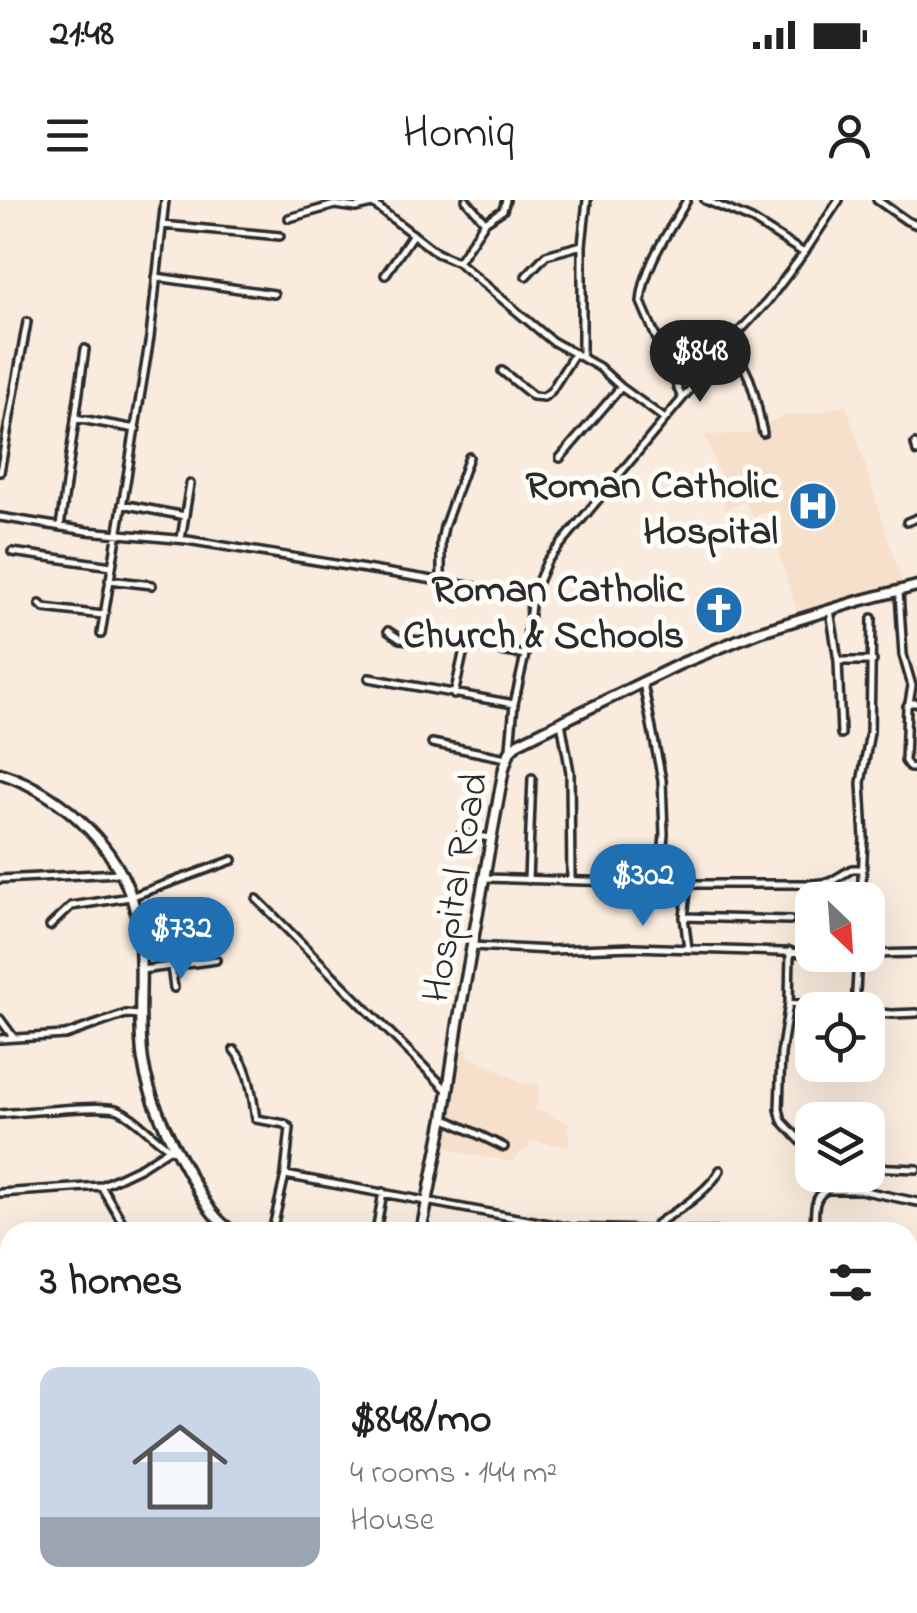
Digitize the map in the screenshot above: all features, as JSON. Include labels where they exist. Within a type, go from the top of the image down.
[{"type":"street","points":[[100,634],[150,337],[164,200]]},
{"type":"street","points":[[466,200],[485,222]]},
{"type":"street","points":[[458,262],[485,222],[502,210],[506,200]]},
{"type":"street","points":[[502,372],[533,396],[544,397],[578,354],[587,200]]},
{"type":"street","points":[[682,398],[641,302],[650,266],[688,200]]},
{"type":"street","points":[[705,200],[752,220],[804,253]]},
{"type":"street","points":[[877,200],[917,225]]},
{"type":"street","points":[[432,743],[508,754],[532,596],[546,561],[766,302],[804,253],[836,201]]},
{"type":"street","points":[[289,218],[325,206],[356,208],[372,204],[437,253],[458,262],[552,341],[599,367],[666,419]]},
{"type":"street","points":[[162,225],[280,236]]},
{"type":"street","points":[[385,275],[412,234]]},
{"type":"street","points":[[526,276],[546,255],[582,245]]},
{"type":"street","points":[[156,277],[274,294]]},
{"type":"street","points":[[0,472],[27,322]]},
{"type":"street","points":[[727,345],[748,372],[762,432]]},
{"type":"street","points":[[60,527],[85,348]]},
{"type":"street","points":[[560,458],[621,387]]},
{"type":"street","points":[[74,418],[136,429]]},
{"type":"street","points":[[441,582],[444,527],[469,457]]},
{"type":"street","points":[[181,540],[190,484]]},
{"type":"street","points":[[122,504],[185,516]]},
{"type":"street","points":[[0,518],[181,540],[532,596]]},
{"type":"street","points":[[907,522],[917,518]]},
{"type":"street","points":[[12,552],[112,566]]},
{"type":"street","points":[[109,580],[152,585]]},
{"type":"street","name":"Hospital Road","points":[[424,1222],[508,754],[518,743],[728,643],[917,586]]},
{"type":"street","points":[[898,592],[913,703],[906,710],[906,761],[910,768],[917,768]]},
{"type":"street","points":[[40,604],[44,608],[103,615]]},
{"type":"street","points":[[830,610],[838,662],[841,734]]},
{"type":"street","points":[[862,882],[861,783],[870,732],[872,618]]},
{"type":"street","points":[[388,631],[400,639],[525,655]]},
{"type":"street","points":[[454,695],[465,645]]},
{"type":"street","points":[[838,662],[872,662]]},
{"type":"street","points":[[369,678],[514,704]]},
{"type":"street","points":[[643,683],[662,780],[664,834],[660,883]]},
{"type":"street","points":[[562,722],[570,772],[571,880]]},
{"type":"street","points":[[0,774],[23,781],[66,808],[94,834],[119,873],[138,922],[143,1060],[155,1102],[174,1151],[220,1222]]},
{"type":"street","points":[[528,880],[532,778]]},
{"type":"street","points":[[461,834],[491,838]]},
{"type":"street","points":[[50,926],[72,906],[130,896],[233,860]]},
{"type":"street","points":[[484,878],[813,884],[830,882],[862,869]]},
{"type":"street","points":[[0,879],[119,873]]},
{"type":"street","points":[[688,884],[684,917],[688,948]]},
{"type":"street","points":[[257,899],[448,1090]]},
{"type":"street","points":[[684,917],[790,920]]},
{"type":"street","points":[[472,946],[795,952]]},
{"type":"street","points":[[790,952],[790,1003],[780,1054],[779,1109],[782,1121],[795,1136]]},
{"type":"street","points":[[885,954],[917,953]]},
{"type":"street","points":[[141,970],[216,960]]},
{"type":"street","points":[[171,966],[174,988]]},
{"type":"street","points":[[790,1003],[795,1004]]},
{"type":"street","points":[[885,1012],[917,1013]]},
{"type":"street","points":[[0,1039],[65,1035],[126,1014],[142,1016]]},
{"type":"street","points":[[0,1019],[14,1038]]},
{"type":"street","points":[[234,1050],[252,1088],[256,1119],[290,1128],[274,1222]]},
{"type":"street","points":[[0,1114],[113,1108],[148,1129],[174,1151]]},
{"type":"street","points":[[444,1118],[504,1147]]},
{"type":"street","points":[[0,1193],[101,1186],[174,1151]]},
{"type":"street","points":[[885,1168],[917,1169]]},
{"type":"street","points":[[659,1222],[713,1182],[720,1170]]},
{"type":"street","points":[[284,1174],[533,1222]]},
{"type":"street","points":[[101,1186],[122,1222]]},
{"type":"street","points":[[378,1222],[383,1192]]},
{"type":"street","points":[[815,1222],[816,1201],[823,1192]]},
{"type":"street","points":[[870,1192],[917,1202]]},
{"type":"street","points":[[214,1214],[218,1222]]},
{"type":"shaded area","name":"Roman Catholic Hospital","points":[[846,404],[903,586],[798,614],[766,511],[754,517],[745,501],[724,510],[721,479],[705,435],[749,434],[788,415],[814,414]]},
{"type":"shaded area","points":[[458,1045],[468,1050],[469,1057],[521,1083],[539,1085],[536,1109],[568,1123],[569,1147],[532,1141],[514,1162],[441,1145]]},
{"type":"place","name":"Roman Catholic Hospital","points":[[813,506]]},
{"type":"place","name":"Roman Catholic Church & Schools","points":[[719,610]]}]
